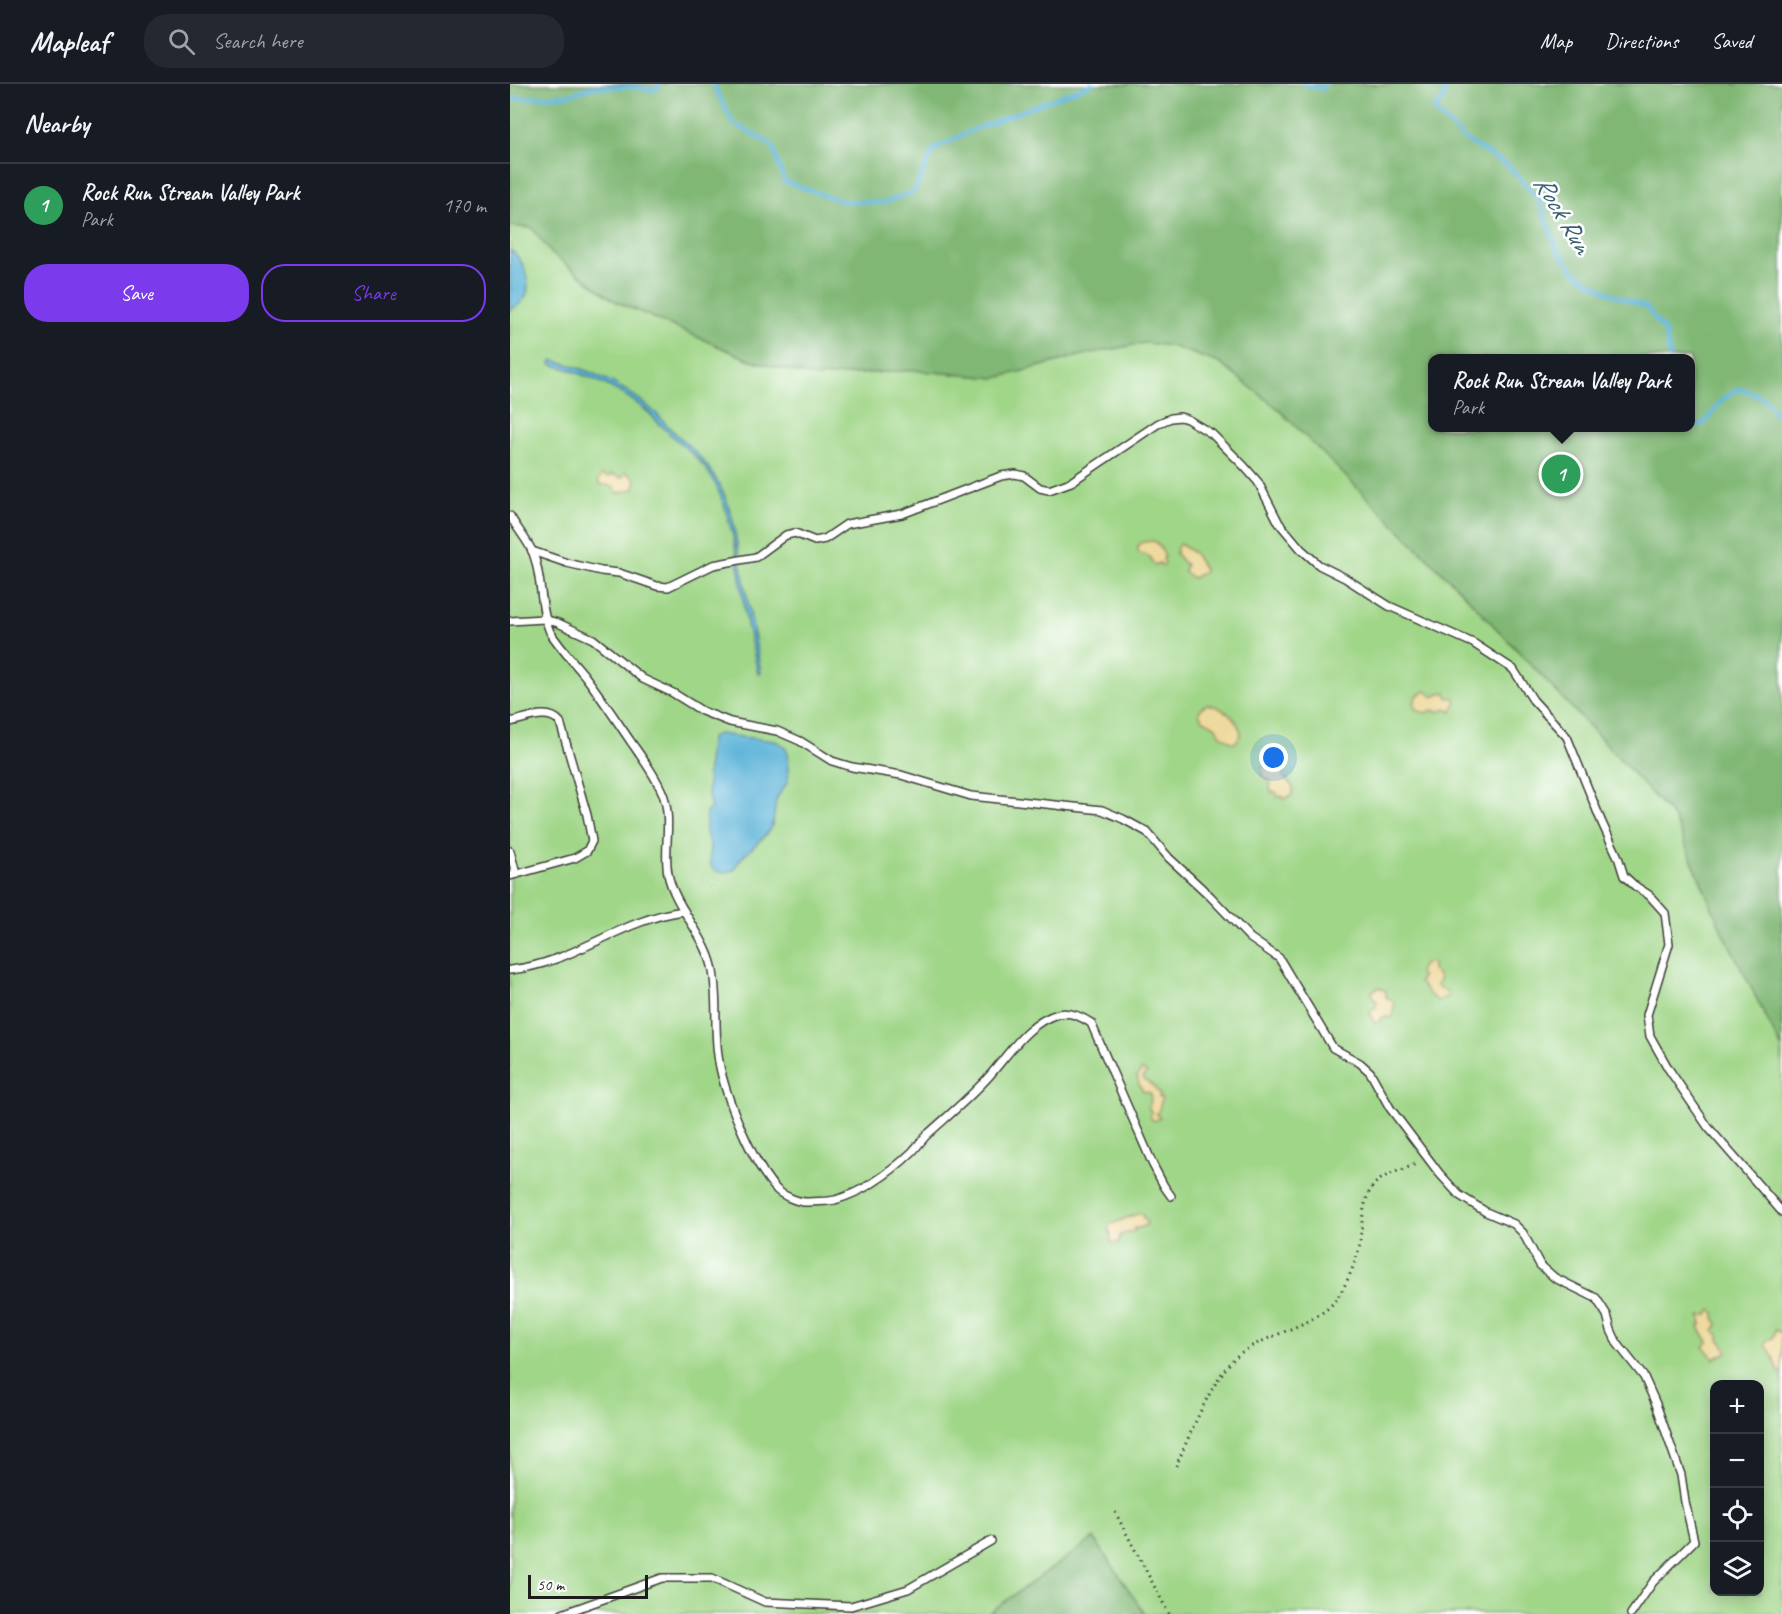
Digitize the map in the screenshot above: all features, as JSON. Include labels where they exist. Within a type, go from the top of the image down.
[{"type":"lane","points":[[532,551],[567,563],[619,573],[657,586],[668,587],[713,565],[756,557],[786,535],[795,533],[815,541],[825,539],[847,525],[910,512],[1001,476],[1015,474],[1024,476],[1040,488],[1049,490],[1059,487],[1071,482],[1140,434],[1171,418],[1187,419],[1212,434],[1258,482],[1279,523],[1301,549],[1319,565],[1345,578],[1382,602],[1473,643],[1513,669],[1533,700],[1567,737],[1624,876],[1649,895],[1665,913],[1669,944],[1647,1015],[1650,1036],[1668,1068],[1708,1127],[1782,1212]]},
{"type":"lane","points":[[510,516],[532,551],[542,587],[544,619],[560,648],[586,678],[651,770],[663,796],[668,819],[668,877],[702,940],[711,963],[716,991],[719,1062],[732,1103],[760,1166],[779,1191],[802,1203],[834,1200],[869,1184],[912,1152],[973,1093],[1008,1053],[1041,1021],[1061,1013],[1078,1016],[1091,1023],[1153,1166],[1171,1196]]},
{"type":"lane","points":[[510,621],[544,619],[593,639],[643,679],[673,693],[702,711],[730,722],[777,732],[800,741],[832,761],[852,767],[901,775],[971,796],[1102,810],[1147,832],[1169,858],[1250,938],[1279,958],[1333,1048],[1360,1063],[1370,1072],[1390,1108],[1459,1195],[1486,1212],[1514,1224],[1523,1233],[1540,1265],[1555,1278],[1596,1298],[1607,1315],[1617,1343],[1644,1377],[1652,1395],[1682,1475],[1685,1502],[1694,1541],[1653,1582],[1631,1614]]},
{"type":"lane","points":[[510,722],[545,714],[554,716],[560,722],[587,815],[592,841],[587,851],[575,858],[513,875],[510,851]]},
{"type":"lane","points":[[510,970],[560,958],[648,917],[684,910]]},
{"type":"lane","points":[[562,1614],[662,1578],[712,1578],[765,1602],[851,1606],[908,1589],[991,1541]]},
{"type":"path","points":[[1176,1466],[1209,1397],[1232,1360],[1243,1351],[1302,1324],[1334,1302],[1353,1265],[1360,1244],[1362,1211],[1374,1184],[1386,1175],[1420,1163],[1425,1155]]},
{"type":"path","points":[[1115,1512],[1169,1614]]},
{"type":"green space","points":[[510,84],[1782,84],[1782,1049],[1720,926],[1674,818],[1462,592],[1276,407],[1219,363],[1171,346],[1144,343],[1082,355],[996,378],[913,370],[815,377],[750,360],[613,300],[551,253],[532,228],[510,226]]},
{"type":"green space","points":[[524,84],[1782,194],[1782,1614],[1145,1614],[1094,1539],[987,1614],[510,1614],[510,91]],"holes":[[[580,274],[1129,346],[1082,355],[996,378],[913,370],[815,377],[750,360],[613,300]],[[1352,482],[1606,637],[1781,1046],[1720,926],[1674,818],[1462,592]]]},
{"type":"green space","points":[[1094,1538],[1145,1614],[987,1614]]},
{"type":"sand","points":[[625,472],[636,479],[634,489],[618,493],[614,487],[598,482],[601,475],[610,477],[611,474],[622,478]]},
{"type":"sand","points":[[1154,541],[1165,557],[1163,558],[1165,565],[1162,566],[1160,563],[1154,565],[1150,557],[1138,552],[1138,546],[1142,542]]},
{"type":"sand","points":[[1180,544],[1194,553],[1204,572],[1193,578],[1186,574],[1184,571],[1186,565],[1176,554]]},
{"type":"sand","points":[[1426,691],[1433,697],[1445,692],[1449,698],[1454,698],[1456,701],[1452,712],[1446,709],[1425,713],[1417,710],[1414,706],[1416,696]]},
{"type":"sand","points":[[1207,704],[1223,710],[1236,722],[1241,733],[1237,741],[1233,743],[1221,735],[1215,726],[1202,719],[1199,713]]},
{"type":"sand","points":[[1267,760],[1283,767],[1283,776],[1293,787],[1292,795],[1284,799],[1282,796],[1278,797],[1276,792],[1271,792],[1271,782],[1262,776],[1262,769]]},
{"type":"sand","points":[[1430,962],[1432,970],[1440,980],[1436,985],[1447,993],[1448,997],[1438,1001],[1419,982],[1422,977],[1419,973],[1420,969],[1424,964]]},
{"type":"sand","points":[[1379,987],[1386,991],[1386,997],[1394,1002],[1393,1017],[1387,1018],[1386,1016],[1374,1023],[1370,1012],[1376,1007],[1377,1001],[1373,999],[1372,991]]},
{"type":"sand","points":[[1142,1070],[1147,1073],[1143,1077],[1144,1080],[1152,1085],[1162,1098],[1156,1114],[1160,1117],[1155,1121],[1152,1120],[1150,1115],[1152,1113],[1148,1107],[1151,1101],[1150,1093],[1143,1091],[1139,1084],[1137,1076]]},
{"type":"sand","points":[[1137,1214],[1143,1214],[1147,1225],[1120,1235],[1119,1243],[1111,1243],[1108,1227]]},
{"type":"sand","points":[[1711,1310],[1715,1313],[1714,1318],[1718,1324],[1714,1331],[1719,1335],[1727,1352],[1714,1359],[1704,1347],[1708,1342],[1699,1327],[1702,1323],[1700,1316],[1708,1315]]},
{"type":"sand","points":[[1775,1329],[1779,1332],[1782,1330],[1782,1372],[1779,1372],[1772,1354],[1764,1345],[1767,1340],[1773,1338]]},
{"type":"water","points":[[510,250],[515,253],[523,265],[528,286],[524,300],[510,310]]},
{"type":"water","points":[[552,360],[604,378],[628,392],[653,411],[707,465],[725,495],[733,519],[761,673],[758,674],[747,624],[732,531],[720,495],[708,471],[649,413],[627,396],[577,372],[551,364]]},
{"type":"water","points":[[718,734],[775,741],[787,750],[789,757],[788,780],[777,798],[770,829],[741,859],[734,870],[723,873],[714,870],[711,864],[706,828],[706,812],[711,808],[708,784],[710,745],[711,738]]},
{"type":"waterway","name":"Rock Run","points":[[510,99],[568,95],[593,87],[631,87],[655,90],[660,84]]},
{"type":"waterway","name":"Rock Run","points":[[713,84],[733,123],[772,145],[784,181],[841,201],[883,203],[914,192],[934,149],[975,129],[1092,84]]},
{"type":"waterway","name":"Rock Run","points":[[1304,84],[1322,89],[1325,84]]},
{"type":"waterway","name":"Rock Run","points":[[1446,84],[1443,99],[1434,110],[1464,139],[1510,167],[1540,202],[1558,251],[1576,273],[1609,293],[1646,307],[1665,332],[1669,354]]},
{"type":"waterway","name":"Rock Run","points":[[1695,426],[1705,423],[1722,400],[1737,389],[1754,393],[1766,401],[1775,412],[1782,429]]},
{"type":"place","name":"Rock Run Stream Valley Park","points":[[1561,474]]}]
